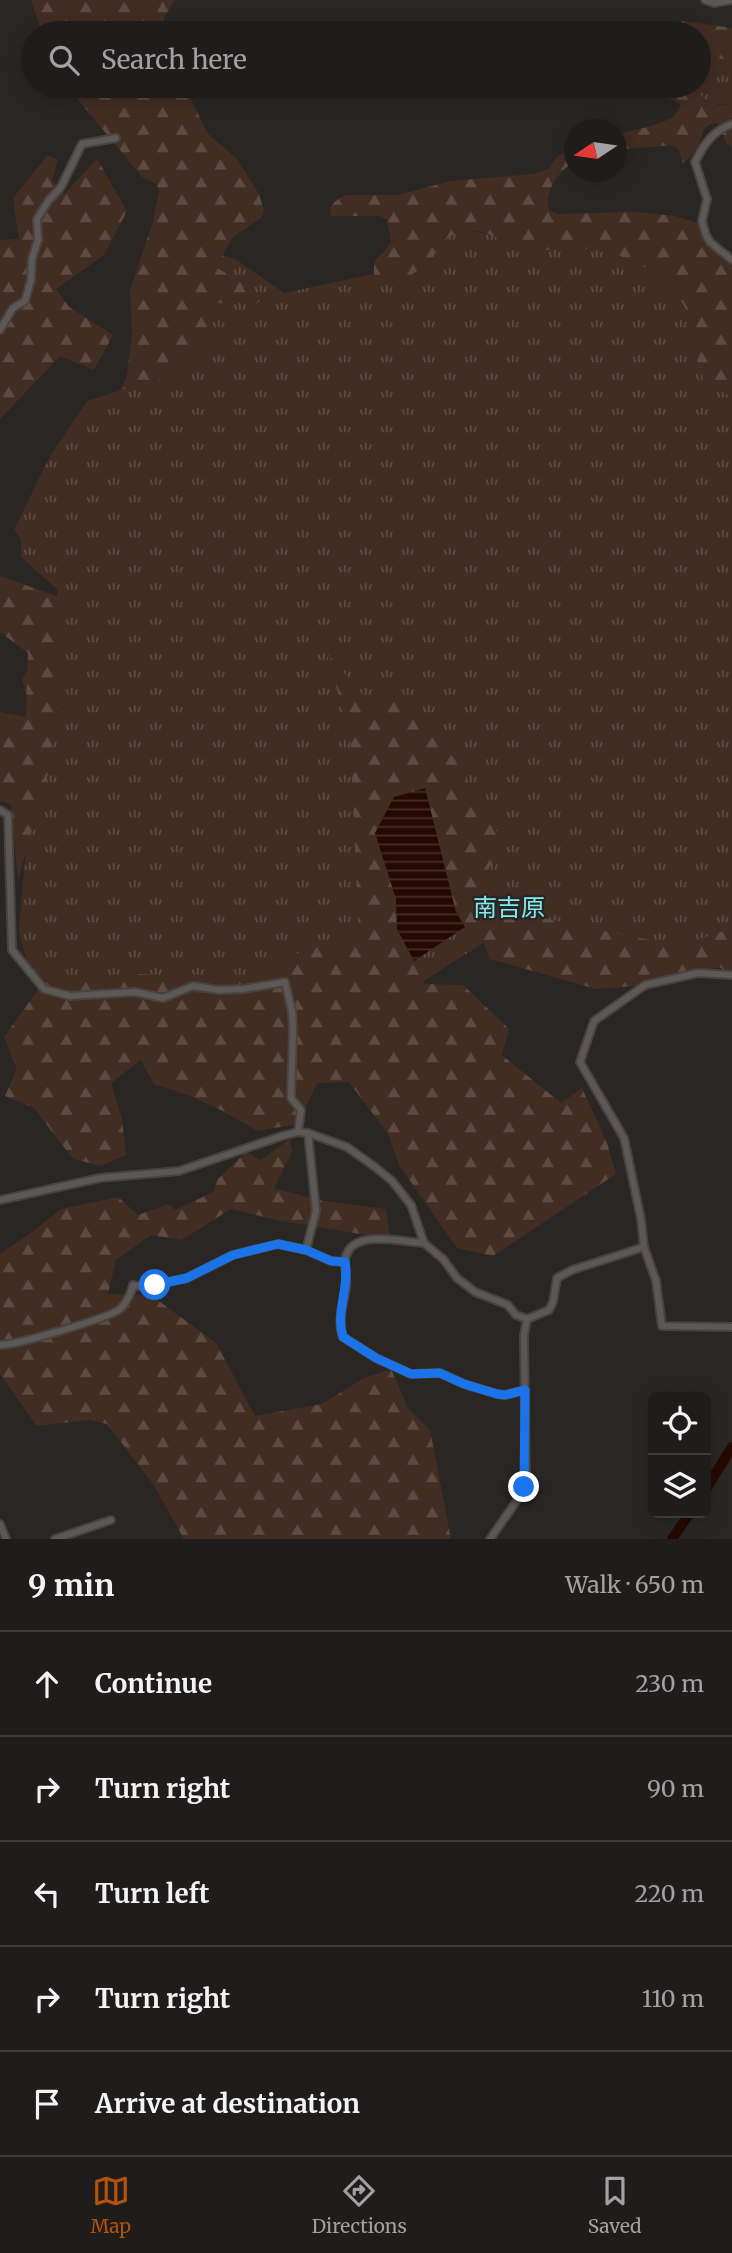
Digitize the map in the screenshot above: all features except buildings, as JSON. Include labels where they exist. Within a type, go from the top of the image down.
[{"type":"street","points":[[705,0],[715,3],[732,0]]},
{"type":"street","points":[[732,124],[718,129],[706,142],[695,162],[707,199],[702,221],[706,234],[710,242],[732,260]]},
{"type":"street","points":[[0,330],[13,308],[25,301],[38,240],[37,219],[61,187],[82,144],[116,138]]},
{"type":"street","points":[[0,810],[8,815],[9,825],[12,950],[44,989],[70,996],[135,992],[163,998],[193,986],[219,990],[243,989],[285,982],[293,1020],[290,1098],[301,1110],[298,1132]]},
{"type":"street","points":[[732,975],[698,973],[645,985],[594,1021],[580,1062],[624,1139],[641,1219],[644,1247],[656,1281],[662,1326],[732,1327]]},
{"type":"street","points":[[0,1200],[100,1178],[179,1171],[298,1132],[347,1147],[392,1181],[411,1205],[424,1243],[443,1259],[457,1278],[475,1292],[508,1305],[516,1315],[527,1319],[549,1310],[557,1278],[572,1270],[644,1247]]},
{"type":"street","points":[[306,1250],[316,1212],[308,1133]]},
{"type":"street","points":[[424,1243],[360,1240],[351,1247],[345,1262],[346,1287],[339,1326],[343,1337],[376,1358],[411,1374],[440,1373],[497,1394],[505,1395],[525,1390]]},
{"type":"street","points":[[0,1345],[97,1319],[119,1310],[133,1286],[187,1278],[209,1265],[254,1248],[278,1244],[306,1250],[331,1261],[345,1262]]},
{"type":"street","points":[[490,1539],[516,1502],[526,1482],[524,1335],[527,1319]]},
{"type":"street","points":[[55,1539],[111,1520]]},
{"type":"street","points":[[0,1524],[6,1539]]},
{"type":"green space","points":[[31,0],[175,0],[164,21],[38,21]]},
{"type":"green space","points":[[711,25],[732,28],[732,61],[711,57]]},
{"type":"green space","points":[[711,57],[732,61],[732,104],[703,98],[711,98]]},
{"type":"green space","points":[[77,98],[191,98],[207,133],[237,159],[259,194],[264,211],[261,218],[233,237],[215,267],[244,283],[260,301],[254,306],[231,301],[215,304],[198,356],[168,376],[121,390],[127,375],[132,334],[130,290],[153,222],[159,191],[156,184],[142,177]]},
{"type":"green space","points":[[667,98],[703,98],[719,105],[732,104],[732,147],[726,143],[718,123],[710,124],[703,130],[696,149],[683,163],[678,149],[672,145],[627,149],[627,132],[673,118],[681,105]]},
{"type":"green space","points":[[564,152],[564,170],[550,190],[550,211],[558,214],[635,212],[675,216],[701,224],[732,265],[732,397],[705,383],[686,309],[666,283],[638,264],[606,252],[589,249],[519,248],[483,232],[467,230],[449,237],[429,261],[414,273],[375,283],[375,262],[391,242],[387,219],[380,216],[331,216],[330,208],[340,198],[348,195],[398,195],[451,181],[533,174],[548,169]]},
{"type":"green space","points":[[48,155],[58,160],[52,180],[64,194],[97,159],[127,211],[104,255],[56,289],[69,307],[113,335],[94,370],[60,356],[0,419],[0,240],[19,239],[13,198]]},
{"type":"green space","points":[[461,228],[535,246],[580,237],[645,253],[699,309],[703,377],[732,397],[732,933],[690,950],[489,939],[413,988],[282,975],[225,985],[48,986],[27,963],[19,930],[37,726],[22,680],[52,623],[58,590],[21,557],[21,539],[14,530],[50,456],[87,401],[134,386],[216,254],[234,258],[284,293],[415,265],[447,234]]},
{"type":"green space","points":[[0,576],[62,598],[58,691],[51,762],[18,880],[11,804],[0,801],[0,712],[26,717],[28,653],[0,632]]},
{"type":"green space","points":[[326,652],[371,704],[409,699],[455,760],[502,840],[487,872],[499,899],[523,914],[679,946],[732,928],[732,974],[719,967],[634,986],[596,989],[490,959],[478,931],[465,927],[456,912],[425,788],[375,833],[396,899],[397,929],[424,984],[463,985],[509,1029],[502,1055],[561,1103],[582,1088],[607,1143],[616,1174],[493,1256],[457,1248],[399,1165],[388,1134],[349,1082],[317,1083],[304,1111],[305,1123],[256,1131],[207,1103],[154,1084],[141,1060],[111,1083],[122,1119],[126,1155],[101,1166],[73,1159],[34,1108],[5,1096],[17,1069],[4,1037],[46,979],[92,981],[139,974],[250,979],[271,972],[312,944],[359,938],[350,733]]},
{"type":"green space","points":[[290,1139],[292,1152],[274,1188],[318,1200],[386,1209],[390,1239],[276,1220],[231,1209],[181,1240],[151,1235],[116,1260],[108,1294],[152,1296],[216,1343],[255,1416],[322,1404],[364,1378],[391,1369],[408,1408],[430,1430],[451,1539],[184,1539],[153,1484],[107,1424],[89,1420],[37,1426],[0,1374],[0,1254],[61,1209],[118,1197],[138,1215],[168,1204],[176,1210],[213,1192],[218,1179],[246,1152],[261,1160]]},
{"type":"shaded area","points":[[425,788],[456,912],[465,927],[414,961],[397,929],[396,899],[375,833],[394,797]]},
{"type":"waterway","points":[[711,1481],[732,1447]]},
{"type":"waterway","points":[[672,1539],[687,1518]]},
{"type":"district","name":"南吉原","points":[[509,908]]},
{"type":"route","points":[[155,1285],[187,1278],[233,1255],[278,1244],[306,1250],[331,1261],[345,1262],[346,1287],[339,1326],[343,1337],[376,1358],[411,1374],[440,1373],[497,1394],[505,1395],[525,1390],[524,1487]]}]
